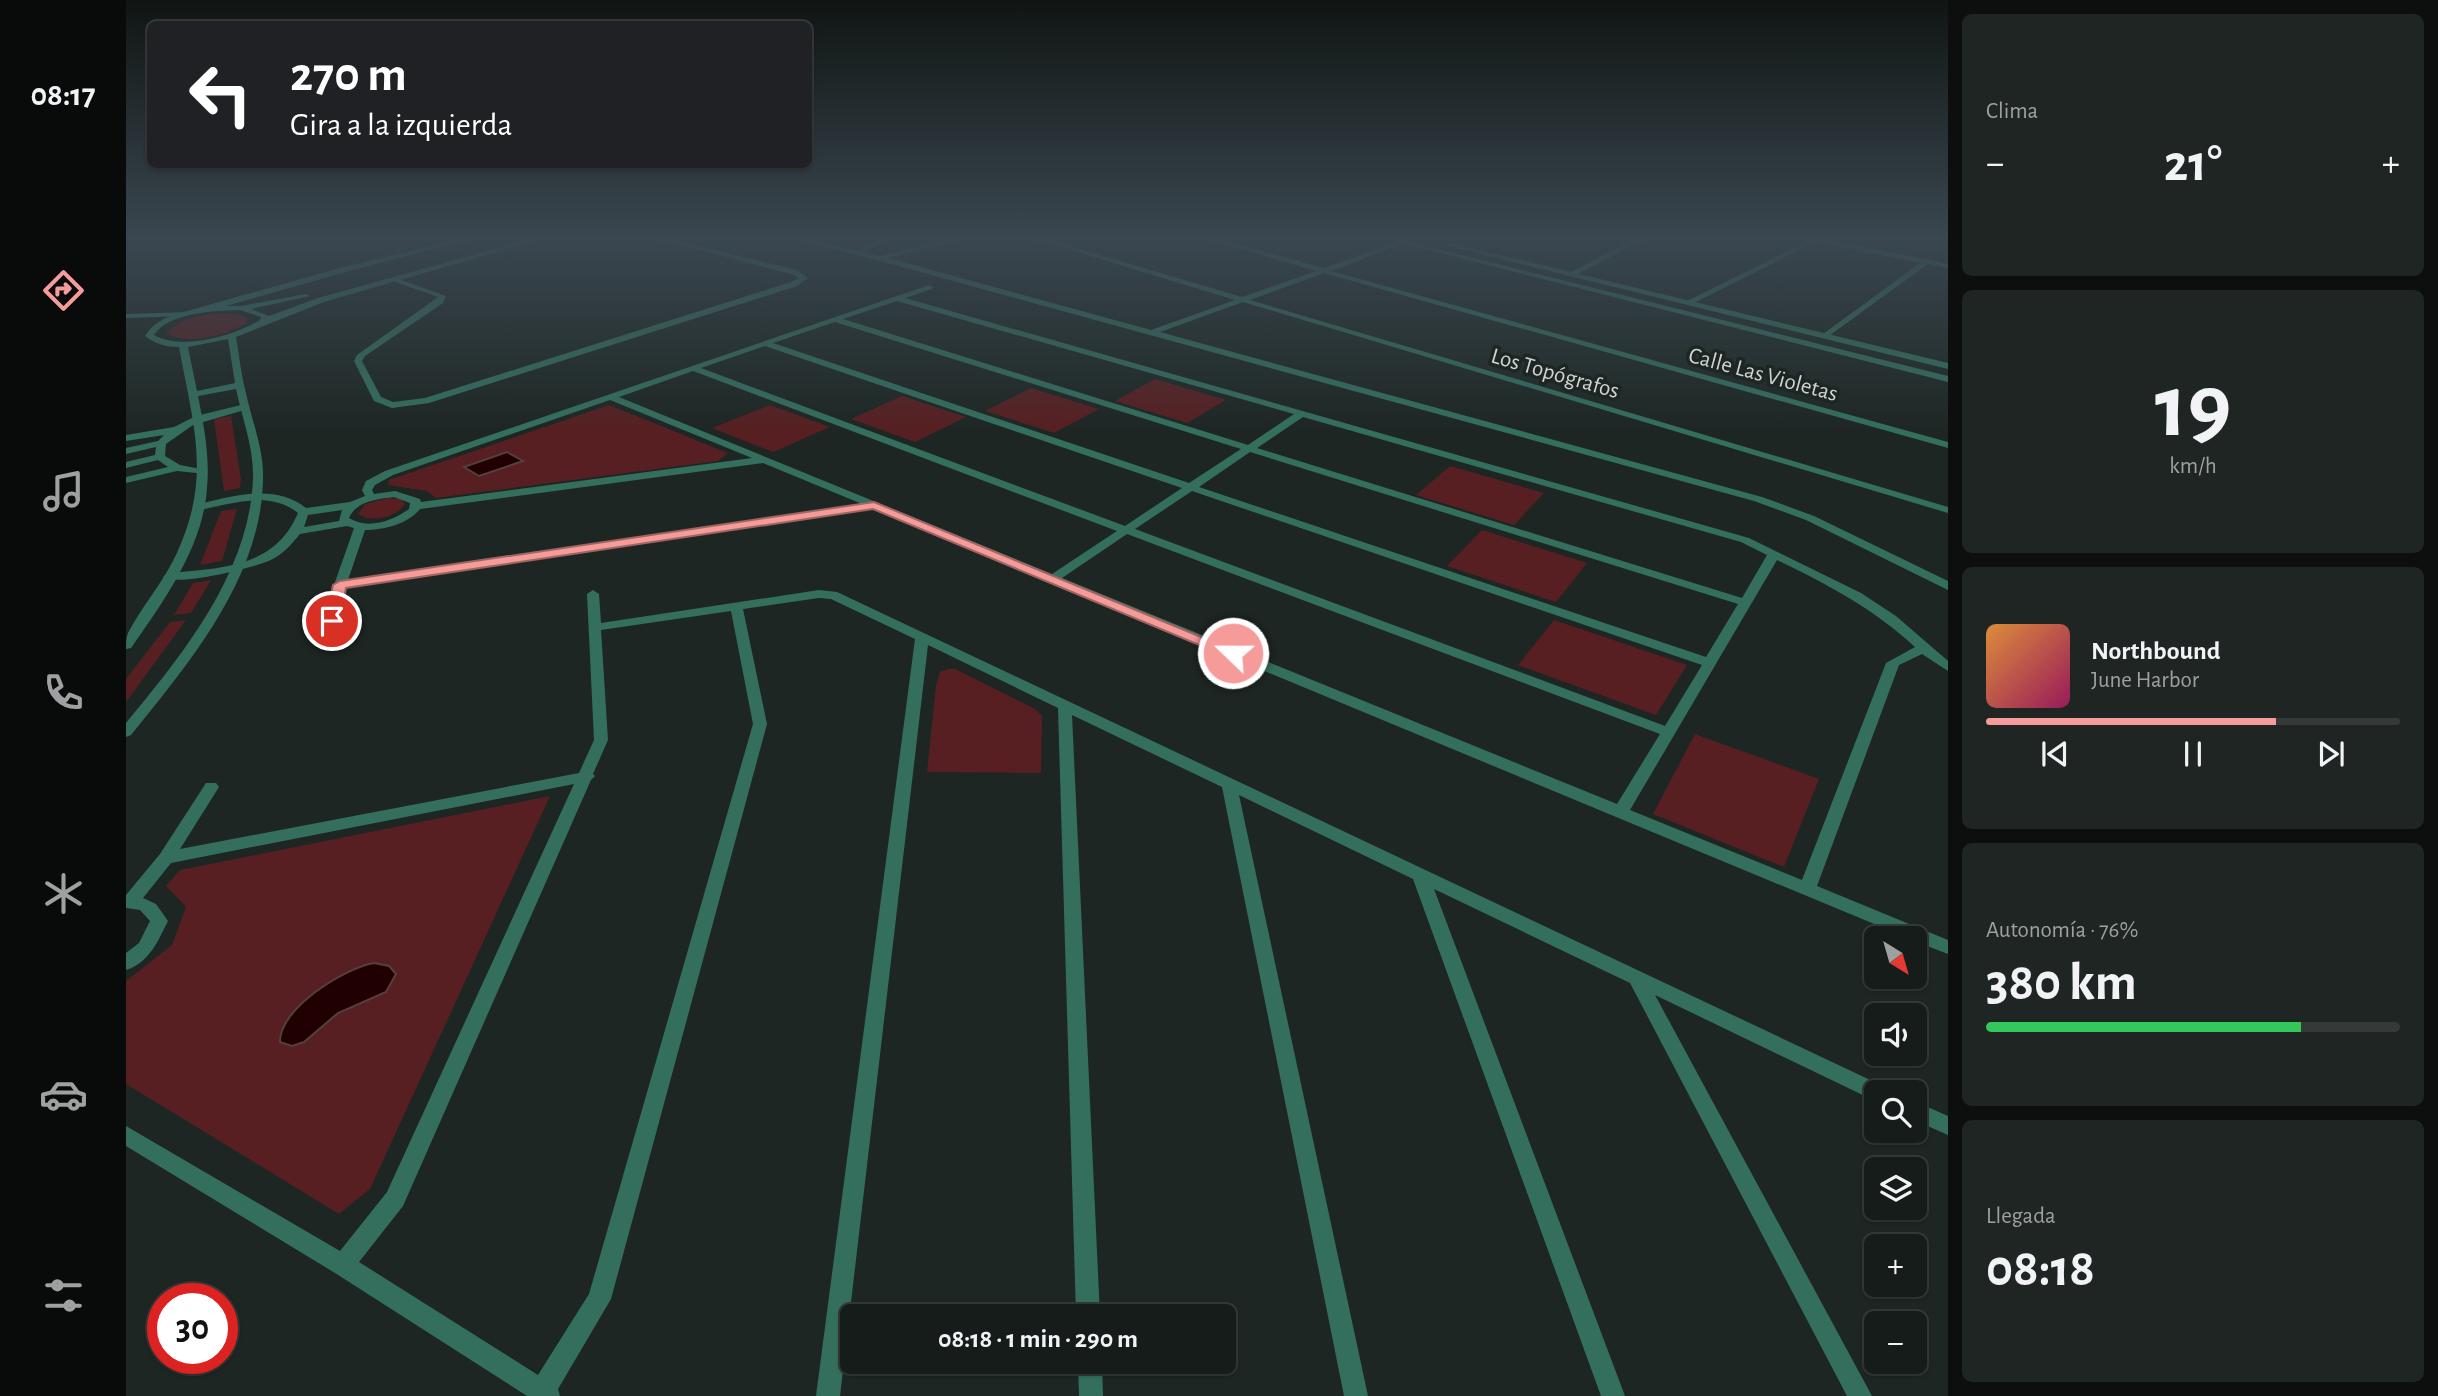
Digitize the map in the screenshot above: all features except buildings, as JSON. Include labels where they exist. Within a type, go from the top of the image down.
[{"type":"street","points":[[229,302],[154,327],[149,336],[159,342],[183,343],[232,336],[291,309],[315,302]]},
{"type":"street","points":[[126,316],[191,313],[271,302]]},
{"type":"street","points":[[438,302],[360,355],[358,361],[377,399],[392,405],[426,401],[737,302]]},
{"type":"street","points":[[371,498],[367,490],[370,483],[389,473],[884,302]]},
{"type":"street","points":[[910,302],[1745,540],[1892,620],[1922,649],[1948,667]]},
{"type":"street","points":[[1039,302],[1788,509],[1948,586]]},
{"type":"street","points":[[1150,333],[1235,302]]},
{"type":"street","name":"Los Topógrafos","points":[[1242,302],[1948,510]]},
{"type":"street","name":"Calle Las Violetas","points":[[1435,302],[1948,445]]},
{"type":"street","points":[[1639,302],[1948,379]]},
{"type":"street","points":[[1690,302],[1948,366]]},
{"type":"street","points":[[1826,336],[1872,302]]},
{"type":"street","points":[[241,308],[261,312],[265,316],[264,321]]},
{"type":"street","points":[[833,319],[1247,450],[1746,603]]},
{"type":"street","points":[[126,732],[185,656],[236,568],[258,496],[256,457],[232,336]]},
{"type":"street","points":[[126,645],[169,577],[200,507],[202,472],[197,417],[183,343]]},
{"type":"street","points":[[764,343],[1710,663]]},
{"type":"street","points":[[692,368],[1668,732]]},
{"type":"street","points":[[193,394],[240,385]]},
{"type":"street","points":[[610,396],[1948,947]]},
{"type":"street","points":[[126,451],[161,443],[174,430],[197,417],[245,407]]},
{"type":"street","points":[[1052,579],[1301,414]]},
{"type":"street","points":[[126,438],[174,430]]},
{"type":"street","points":[[160,457],[161,443]]},
{"type":"street","points":[[126,465],[160,457],[177,468]]},
{"type":"street","points":[[169,577],[236,568],[269,557],[299,531],[346,523],[360,526],[396,521],[416,506],[764,460]]},
{"type":"street","points":[[126,480],[177,468],[202,472]]},
{"type":"street","points":[[304,512],[352,505],[371,498],[405,495],[412,498],[416,506]]},
{"type":"street","points":[[200,507],[258,496],[282,498],[296,503],[304,512]]},
{"type":"street","points":[[346,523],[343,515],[352,505]]},
{"type":"street","points":[[340,585],[874,505]]},
{"type":"street","points":[[299,531],[304,512]]},
{"type":"street","points":[[332,621],[340,585],[360,526]]},
{"type":"street","points":[[1620,813],[1774,554]]},
{"type":"street","points":[[343,1265],[395,1199],[601,740],[597,627],[593,594]]},
{"type":"street","points":[[597,627],[819,594],[833,595],[1864,1086]]},
{"type":"street","points":[[126,1135],[343,1265],[545,1394],[599,1298],[760,724],[736,606]]},
{"type":"street","points":[[828,1396],[922,638]]},
{"type":"street","points":[[1807,889],[1893,663],[1922,649]]},
{"type":"street","points":[[1065,706],[1088,1304]]},
{"type":"street","points":[[166,858],[587,776]]},
{"type":"street","points":[[1228,784],[1356,1396]]},
{"type":"street","points":[[129,902],[166,858],[211,787]]},
{"type":"street","points":[[1420,875],[1614,1396]]},
{"type":"street","points":[[126,963],[145,948],[159,921],[155,911],[146,904],[129,902]]},
{"type":"street","points":[[1636,977],[1860,1396]]},
{"type":"street","points":[[1927,1116],[1948,1126]]},
{"type":"street","points":[[1090,1374],[1091,1396]]},
{"type":"shaded area","points":[[210,314],[235,314],[247,318],[247,322],[207,338],[184,339],[166,332],[184,320]]},
{"type":"shaded area","points":[[1155,379],[1226,400],[1187,423],[1115,401]]},
{"type":"shaded area","points":[[1031,388],[1099,409],[1054,433],[985,411]]},
{"type":"shaded area","points":[[902,396],[966,417],[915,442],[851,419]]},
{"type":"shaded area","points":[[609,405],[728,453],[718,461],[436,498],[427,491],[388,485],[389,480]]},
{"type":"shaded area","points":[[770,405],[830,427],[773,452],[712,428]]},
{"type":"shaded area","points":[[231,416],[241,479],[240,488],[224,491],[214,419]]},
{"type":"shaded area","points":[[507,452],[523,461],[479,476],[464,467]]},
{"type":"shaded area","points":[[1450,466],[1544,493],[1514,525],[1416,495]]},
{"type":"shaded area","points":[[388,498],[401,499],[405,504],[395,513],[383,518],[358,514],[365,504]]},
{"type":"shaded area","points":[[237,509],[222,561],[200,565],[221,511]]},
{"type":"shaded area","points":[[1482,530],[1587,563],[1556,602],[1447,566]]},
{"type":"shaded area","points":[[211,580],[191,613],[174,615],[193,583]]},
{"type":"shaded area","points":[[186,620],[126,702],[126,679],[170,622]]},
{"type":"shaded area","points":[[1554,620],[1687,665],[1656,715],[1518,665]]},
{"type":"shaded area","points":[[955,669],[1035,709],[1042,716],[1041,773],[927,772],[936,686],[940,672]]},
{"type":"shaded area","points":[[1695,734],[1819,779],[1784,867],[1653,814]]},
{"type":"shaded area","points":[[550,796],[370,1189],[339,1214],[126,1084],[126,981],[172,945],[186,907],[166,886],[180,870]]},
{"type":"shaded area","points":[[374,963],[389,966],[396,974],[386,992],[338,1013],[304,1042],[292,1046],[280,1042],[290,1016],[315,992],[361,966]]},
{"type":"route","points":[[332,621],[340,585],[874,505],[1233,653]]}]
